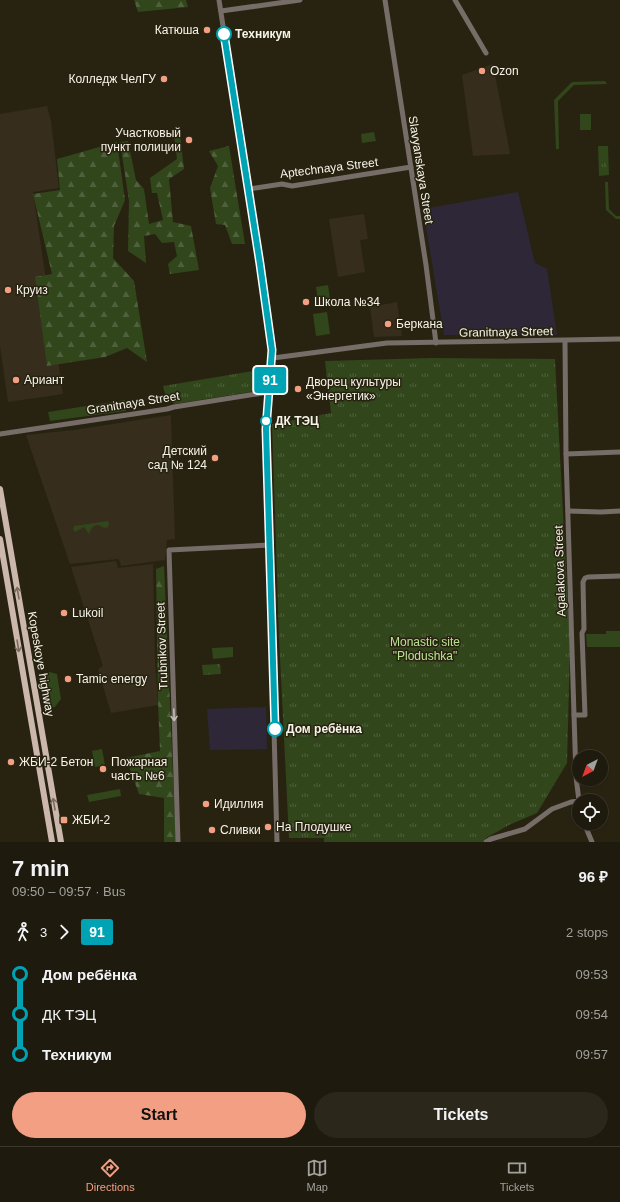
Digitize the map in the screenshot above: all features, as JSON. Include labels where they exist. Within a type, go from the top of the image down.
[{"type":"main road","name":"Kopeskoye highway","points":[[0,489],[61,842]]},
{"type":"main road","name":"Kopeskoye highway","points":[[0,539],[52,842]]},
{"type":"main road","points":[[33,733],[42,732]]},
{"type":"main road","points":[[38,764],[47,763]]},
{"type":"street","points":[[219,0],[249,189],[273,358],[266,429],[278,842]]},
{"type":"street","points":[[221,12],[300,0]]},
{"type":"street","name":"Slavyanskaya Street","points":[[385,0],[426,265],[436,343]]},
{"type":"street","points":[[455,0],[486,53]]},
{"type":"street","name":"Aptechnaya Street","points":[[249,189],[282,184],[292,186],[411,167]]},
{"type":"street","name":"Granitnaya Street","points":[[273,358],[387,343],[620,339]]},
{"type":"street","name":"Agalakova Street","points":[[565,340],[566,454],[576,777],[578,794]]},
{"type":"street","name":"Granitnaya Street","points":[[0,434],[152,412],[174,407],[269,392]]},
{"type":"street","points":[[566,454],[620,452]]},
{"type":"street","points":[[568,511],[620,512]]},
{"type":"street","name":"Trubnikov Street","points":[[178,842],[170,550],[270,545]]},
{"type":"street","points":[[574,715],[585,715],[582,633],[584,630],[583,582],[585,578],[588,577],[620,576]]},
{"type":"street","points":[[486,842],[490,838],[524,829],[552,809],[572,802]]},
{"type":"street","points":[[587,830],[592,842]]},
{"type":"shaded area","points":[[493,64],[510,154],[473,156],[462,75]]},
{"type":"shaded area","points":[[47,106],[51,121],[59,188],[33,192],[63,394],[8,402],[0,346],[0,114]]},
{"type":"shaded area","points":[[518,192],[535,263],[547,269],[557,335],[444,335],[423,209]]},
{"type":"shaded area","points":[[364,214],[368,239],[360,240],[365,272],[338,277],[329,219]]},
{"type":"shaded area","points":[[397,302],[402,336],[374,337],[370,307]]},
{"type":"shaded area","points":[[171,415],[175,539],[167,540],[165,560],[121,566],[118,559],[70,564],[26,435],[74,430]]},
{"type":"shaded area","points":[[116,561],[118,568],[153,564],[155,661],[158,705],[111,713],[98,669],[103,666],[71,567]]},
{"type":"shaded area","points":[[266,707],[267,749],[210,750],[207,709]]},
{"type":"green space","points":[[134,0],[186,0],[188,7],[138,12]]},
{"type":"green space","points":[[605,81],[607,84],[574,85],[558,101],[559,149],[556,149],[554,100],[572,82]]},
{"type":"green space","points":[[580,114],[591,114],[591,130],[580,130]]},
{"type":"green space","points":[[374,132],[376,141],[362,143],[361,134]]},
{"type":"green space","points":[[174,135],[180,135],[184,169],[169,179],[173,222],[191,226],[199,270],[170,274],[168,264],[177,256],[174,242],[162,243],[155,234],[144,236],[146,263],[128,251],[129,201],[120,142],[128,141],[136,180],[144,189],[149,224],[163,220],[157,193],[152,193],[150,178],[177,159]]},
{"type":"green space","points":[[117,142],[125,200],[114,226],[113,258],[134,281],[147,362],[127,348],[105,357],[47,366],[35,277],[52,274],[33,194],[60,190],[57,159]]},
{"type":"green space","points":[[229,146],[245,244],[232,244],[225,225],[216,224],[210,188],[218,166],[209,151]]},
{"type":"green space","points":[[598,146],[608,146],[609,175],[599,176]]},
{"type":"green space","points":[[600,157],[606,157],[607,173],[600,173]]},
{"type":"green space","points":[[605,182],[608,182],[609,209],[616,216],[620,216],[620,219],[616,219],[606,210]]},
{"type":"green space","points":[[328,285],[331,305],[319,307],[316,287]]},
{"type":"green space","points":[[327,312],[330,334],[316,336],[313,314]]},
{"type":"green space","name":"Monastic site \"Plodushka\"","points":[[432,358],[555,359],[570,648],[567,763],[537,813],[509,825],[486,838],[483,842],[324,842],[324,838],[289,838],[279,638],[272,424],[331,413],[325,361]]},
{"type":"green space","points":[[253,371],[256,391],[175,404],[166,398],[163,386]]},
{"type":"green space","points":[[125,400],[126,411],[50,421],[48,412]]},
{"type":"green space","points":[[108,521],[108,527],[104,528],[97,525],[91,529],[89,534],[84,527],[75,532],[73,529],[74,526]]},
{"type":"green space","points":[[164,566],[176,842],[164,842],[164,798],[139,794],[126,758],[160,751],[156,569]]},
{"type":"green space","points":[[606,631],[620,631],[620,647],[587,647],[586,634],[606,634]]},
{"type":"green space","points":[[233,647],[233,657],[213,659],[212,648]]},
{"type":"green space","points":[[220,664],[221,674],[203,675],[202,665]]},
{"type":"green space","points":[[50,672],[57,674],[61,699],[55,707],[45,708],[38,676]]},
{"type":"green space","points":[[102,749],[105,765],[95,767],[92,751]]},
{"type":"green space","points":[[120,789],[121,796],[89,802],[87,795]]},
{"type":"bus line","name":"91","points":[[224,34],[260,264],[273,358],[266,429],[275,729]]},
{"type":"place","name":"Катюша","points":[[207,30]]},
{"type":"place","name":"Техникум","points":[[224,34]]},
{"type":"place","name":"Ozon","points":[[482,71]]},
{"type":"place","name":"Колледж ЧелГУ","points":[[164,79]]},
{"type":"place","name":"Участковый пункт полиции","points":[[189,140]]},
{"type":"place","name":"Круиз","points":[[8,290]]},
{"type":"place","name":"Школа №34","points":[[306,302]]},
{"type":"place","name":"Беркана","points":[[388,324]]},
{"type":"place","name":"Ариант","points":[[16,380]]},
{"type":"place","name":"Дворец культуры «Энергетик»","points":[[298,389]]},
{"type":"place","name":"ДК ТЭЦ","points":[[266,421]]},
{"type":"place","name":"Детский сад № 124","points":[[215,458]]},
{"type":"place","name":"Lukoil","points":[[64,613]]},
{"type":"place","name":"Tamic energy","points":[[68,679]]},
{"type":"place","name":"Дом ребёнка","points":[[275,729]]},
{"type":"place","name":"ЖБИ-2 Бетон","points":[[11,762]]},
{"type":"place","name":"Пожарная часть №6","points":[[103,769]]},
{"type":"place","name":"Идиллия","points":[[206,804]]},
{"type":"place","name":"ЖБИ-2","points":[[64,820]]},
{"type":"place","name":"На Плодушке","points":[[268,827]]},
{"type":"place","name":"Сливки","points":[[212,830]]}]
